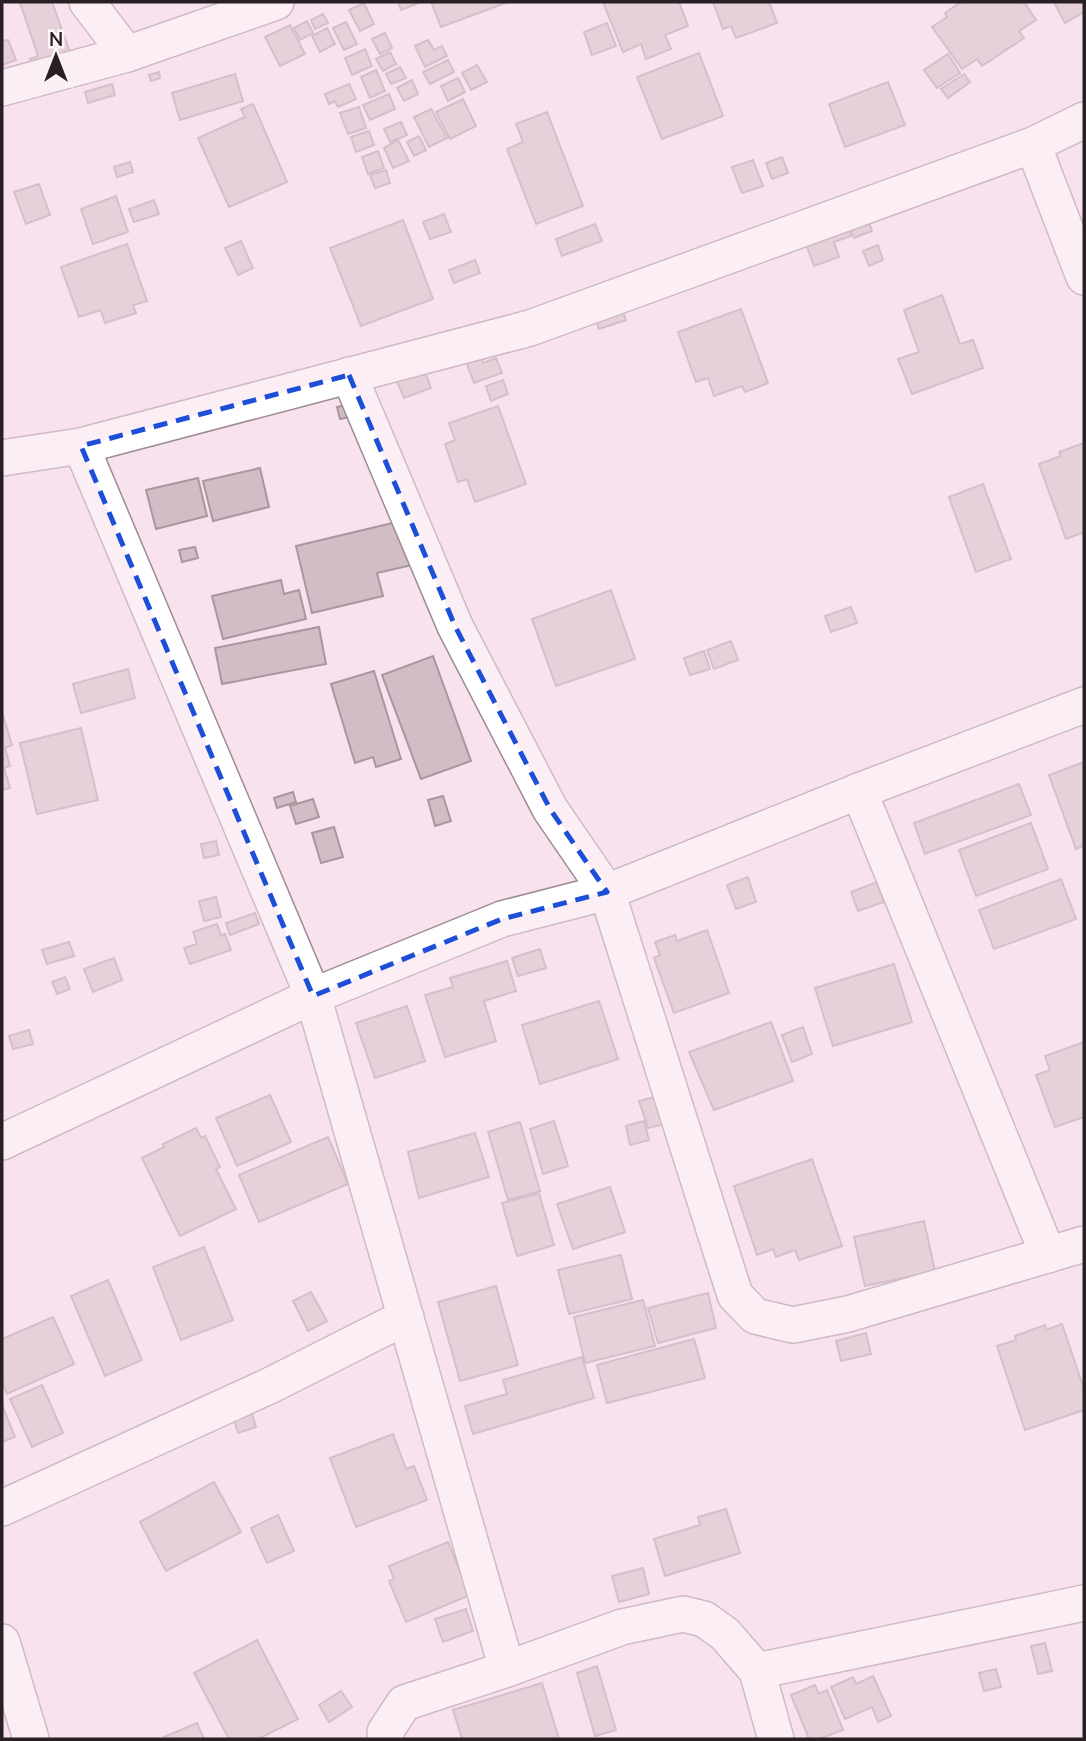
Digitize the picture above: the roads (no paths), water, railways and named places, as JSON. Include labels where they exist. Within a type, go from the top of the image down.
[{"type":"street","points":[[87,2],[127,54]]},
{"type":"street","points":[[2,88],[127,54],[276,2]]},
{"type":"street","points":[[2,458],[81,446],[530,328],[1033,145],[1084,121]]},
{"type":"street","points":[[1033,145],[1084,277]]},
{"type":"street","points":[[349,375],[455,626],[550,809],[607,892],[735,1295],[755,1316],[793,1325],[848,1314],[1084,1244]]},
{"type":"street","points":[[81,446],[313,996],[507,1669]]},
{"type":"street","points":[[2,1142],[313,996],[502,919],[607,892],[859,790],[1084,705]]},
{"type":"street","points":[[859,790],[1048,1255]]},
{"type":"street","points":[[2,1508],[269,1386],[406,1317]]},
{"type":"street","points":[[757,1671],[1084,1603]]},
{"type":"street","points":[[386,1739],[385,1732],[404,1703],[622,1627],[683,1614],[704,1619],[725,1634],[757,1671],[776,1739]]},
{"type":"street","points":[[2,1642],[31,1739]]}]
